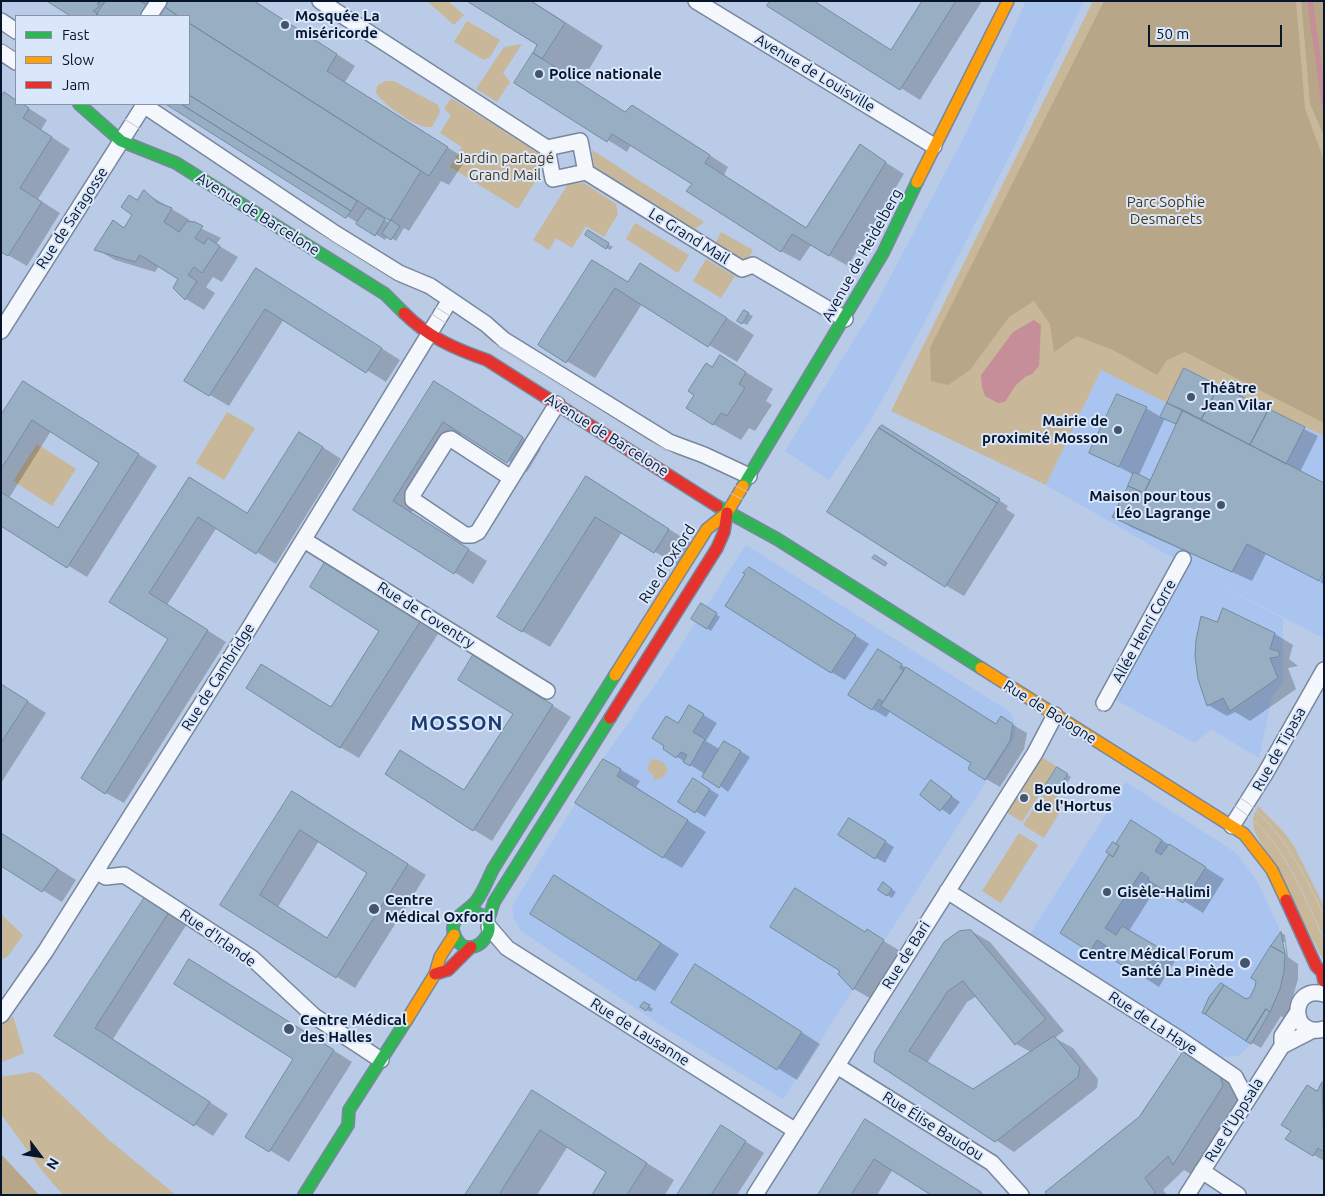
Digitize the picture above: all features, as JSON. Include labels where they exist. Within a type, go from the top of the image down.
[{"type":"street","points":[[150,15],[158,1]]},
{"type":"street","points":[[320,1],[547,148],[553,179],[586,172],[580,140],[547,148]]},
{"type":"street","name":"Avenue de Louisville","points":[[696,1],[934,146]]},
{"type":"street","name":"Avenue de Heidelberg","points":[[727,513],[845,319],[887,245],[934,146],[1008,1]]},
{"type":"street","points":[[1,21],[15,30]]},
{"type":"street","points":[[1,52],[15,61]]},
{"type":"street","name":"Avenue de Barcelone","points":[[79,105],[121,141],[176,163],[206,181],[385,294],[403,314],[430,335],[452,348],[487,360],[687,485],[727,513]]},
{"type":"street","name":"Rue de Saragosse","points":[[1,331],[142,105]]},
{"type":"street","name":"Avenue de Barcelone","points":[[144,105],[336,234],[399,273],[430,286],[486,324],[504,340],[636,423],[669,442],[704,455],[749,476]]},
{"type":"street","name":"Le Grand Mail","points":[[586,172],[742,268],[753,266],[845,319]]},
{"type":"street","points":[[430,335],[450,300]]},
{"type":"street","name":"Rue de Cambridge","points":[[1,1015],[45,952],[304,540],[430,335]]},
{"type":"street","points":[[511,478],[451,439],[447,440],[413,494],[413,500],[465,535],[472,536],[478,532],[557,404]]},
{"type":"street","name":"Rue de Bologne","points":[[727,513],[777,539],[1232,826],[1251,842],[1272,870],[1316,966],[1322,972],[1324,981]]},
{"type":"street","name":"Rue d'Oxford","points":[[304,1195],[348,1125],[349,1110],[435,974],[440,957],[454,935],[455,920],[476,902],[493,870],[707,529],[727,513]]},
{"type":"street","name":"Rue d'Oxford","points":[[435,974],[448,970],[471,948],[478,946],[487,939],[494,902],[717,548],[724,532],[727,513]]},
{"type":"street","name":"Rue de Coventry","points":[[304,540],[548,691]]},
{"type":"street","name":"Allée Henri Corre","points":[[1104,703],[1183,559]]},
{"type":"street","name":"Rue de Tipasa","points":[[1232,826],[1265,774],[1324,670]]},
{"type":"street","name":"Rue de Bari","points":[[755,1195],[1035,753],[1055,715]]},
{"type":"street","name":"Rue d'Irlande","points":[[96,870],[106,878],[124,875],[252,958],[314,1016],[381,1060]]},
{"type":"street","name":"Rue de La Haye","points":[[946,891],[1235,1077],[1248,1100]]},
{"type":"street","points":[[467,911],[479,912],[489,924]]},
{"type":"street","name":"Rue de Lausanne","points":[[489,924],[508,948],[796,1131]]},
{"type":"street","points":[[454,935],[460,944],[471,948]]},
{"type":"street","points":[[1306,995],[1312,970],[1316,966]]},
{"type":"street","points":[[1306,995],[1316,992],[1324,994]]},
{"type":"street","name":"Rue d'Uppsala","points":[[1187,1195],[1282,1046],[1282,1036],[1297,1013],[1299,1003],[1306,995]]},
{"type":"street","points":[[1297,1013],[1302,1024],[1321,1030]]},
{"type":"street","points":[[1282,1046],[1321,1030]]},
{"type":"street","name":"Rue Élise Baudou","points":[[837,1066],[992,1163],[1021,1195]]},
{"type":"street","name":"Rue d'Oxford","points":[[336,1117],[349,1110]]},
{"type":"street","points":[[1202,1171],[1238,1195]]},
{"type":"shaded area","points":[[1026,1],[1084,1],[1009,157],[920,331],[872,418],[829,480],[785,451],[875,306],[965,135]]},
{"type":"shaded area","points":[[1034,320],[1041,325],[1039,366],[1032,374],[1025,377],[1015,386],[1005,402],[998,403],[985,396],[981,375],[1013,332]]},
{"type":"shaded area","points":[[1184,368],[1324,436],[1323,638],[1206,577],[1283,619],[1283,683],[1272,697],[1259,758],[1211,729],[1195,743],[1116,700],[1189,567],[1046,485],[1101,370],[1167,403]]},
{"type":"shaded area","points":[[746,545],[1010,712],[1016,726],[1014,738],[783,1099],[662,1026],[521,931],[514,919],[512,906],[603,759],[660,678]]},
{"type":"shaded area","points":[[1126,782],[1235,852],[1257,881],[1281,932],[1284,951],[1284,971],[1280,989],[1275,1003],[1251,1044],[1238,1056],[1221,1057],[1214,1054],[1029,936]]},
{"type":"green space","points":[[427,1],[448,1],[464,15],[454,25]]},
{"type":"green space","name":"Parc Sophie Desmarets","points":[[1093,1],[1301,1],[1310,104],[1324,136],[1324,436],[1184,368],[1167,403],[1101,370],[1046,485],[891,411]]},
{"type":"green space","name":"Parc Sophie Desmarets","points":[[1104,1],[1296,1],[1305,109],[1324,160],[1324,423],[1185,352],[1167,360],[1157,375],[1113,350],[1077,336],[1054,352],[1050,324],[1034,301],[1009,317],[970,370],[948,385],[931,381],[930,348]]},
{"type":"green space","points":[[1301,1],[1324,1],[1324,136],[1310,104]]},
{"type":"green space","points":[[467,21],[500,40],[490,57],[484,60],[454,42]]},
{"type":"green space","points":[[522,44],[503,73],[510,82],[497,102],[476,89],[504,47]]},
{"type":"green space","points":[[385,81],[394,81],[438,105],[440,112],[432,127],[418,125],[410,121],[380,98],[376,93],[377,86]]},
{"type":"green space","name":"Jardin partagé Grand Mail","points":[[451,98],[541,154],[544,167],[518,209],[450,167],[462,147],[440,133],[451,115],[444,109]]},
{"type":"green space","points":[[592,150],[704,222],[695,229],[594,166]]},
{"type":"green space","points":[[584,183],[616,204],[618,214],[604,237],[586,226],[572,248],[556,238],[549,250],[533,240],[568,184]]},
{"type":"green space","points":[[635,223],[689,255],[678,273],[626,239]]},
{"type":"green space","points":[[721,232],[753,250],[747,261],[715,244]]},
{"type":"green space","points":[[706,259],[735,276],[721,298],[693,281]]},
{"type":"green space","points":[[227,412],[255,428],[224,480],[196,463]]},
{"type":"green space","points":[[37,444],[76,469],[52,506],[13,481]]},
{"type":"green space","name":"Boulodrome de l'Hortus","points":[[1039,755],[1057,767],[1022,822],[1003,810]]},
{"type":"green space","points":[[652,759],[662,762],[668,770],[662,778],[654,780],[653,775],[647,769]]},
{"type":"green space","points":[[1046,789],[1066,802],[1044,838],[1023,825]]},
{"type":"green space","points":[[1258,806],[1282,830],[1294,846],[1324,906],[1324,961],[1254,830],[1253,818]]},
{"type":"green space","points":[[1019,833],[1038,845],[1001,903],[982,891]]},
{"type":"green space","points":[[1,914],[23,935],[8,956],[1,960]]},
{"type":"green space","points":[[13,1016],[24,1053],[3,1062],[1,1058],[1,1025]]},
{"type":"green space","points":[[32,1072],[39,1074],[109,1140],[176,1195],[63,1195],[43,1172],[1,1114],[1,1077]]},
{"type":"green space","points":[[1,1154],[39,1195],[1,1195]]},
{"type":"building","points":[[47,1],[105,1],[103,5],[99,2],[97,4],[100,6],[93,11],[97,15],[69,15]]},
{"type":"building","points":[[105,1],[140,1],[148,6],[143,15],[97,15]]},
{"type":"building","points":[[169,1],[254,1],[337,54],[327,71],[448,147],[429,176],[190,24],[190,15],[177,15],[165,7]]},
{"type":"building","points":[[467,1],[531,1],[565,23],[542,59],[533,53],[537,45]]},
{"type":"building","points":[[770,1],[814,1],[891,50],[922,1],[956,1],[900,90],[767,6]]},
{"type":"building","points":[[165,7],[177,15],[160,15]]},
{"type":"building","points":[[190,24],[421,171],[390,221],[190,96]]},
{"type":"building","points":[[533,53],[625,112],[632,105],[710,155],[705,163],[806,228],[860,144],[886,162],[829,256],[792,234],[781,252],[686,191],[692,184],[612,134],[607,142],[514,83]]},
{"type":"building","points":[[4,92],[15,99],[15,105],[24,105],[29,108],[23,118],[52,137],[20,188],[42,202],[8,256],[1,252],[1,97]]},
{"type":"building","points":[[190,96],[357,201],[351,211],[183,105],[190,105]]},
{"type":"building","points":[[168,105],[183,105],[351,211],[346,218]]},
{"type":"building","points":[[144,190],[157,202],[172,208],[164,222],[179,232],[187,221],[195,222],[203,226],[195,238],[204,244],[208,238],[220,246],[202,273],[194,267],[188,275],[197,281],[185,300],[173,288],[178,279],[140,255],[135,262],[94,250],[113,220],[124,228],[132,215],[121,207],[129,195],[137,200]]},
{"type":"building","points":[[367,208],[385,219],[375,236],[356,224]]},
{"type":"building","points":[[391,220],[400,226],[391,240],[382,234]]},
{"type":"building","points":[[588,230],[609,243],[606,249],[585,235]]},
{"type":"building","points":[[592,260],[628,282],[640,263],[727,318],[708,347],[615,288],[566,363],[538,345]]},
{"type":"building","points":[[256,268],[382,348],[366,373],[265,309],[209,396],[184,381]]},
{"type":"building","points":[[744,310],[749,313],[742,324],[737,321]]},
{"type":"building","points":[[720,355],[746,372],[739,384],[745,388],[727,416],[721,413],[713,425],[686,408],[694,395],[688,391],[706,363],[712,367]]},
{"type":"building","name":"Théâtre Jean Vilar","points":[[1184,368],[1219,386],[1201,420],[1167,403]]},
{"type":"building","points":[[23,381],[139,454],[67,568],[1,526],[1,492],[58,528],[99,463],[32,420],[1,469],[1,415]]},
{"type":"building","points":[[434,381],[523,437],[507,463],[443,422],[393,501],[469,549],[454,574],[353,510]]},
{"type":"building","points":[[1219,386],[1269,409],[1250,445],[1201,420]]},
{"type":"building","name":"Mairie de proximité Mosson","points":[[1117,394],[1147,407],[1119,467],[1089,453]]},
{"type":"building","points":[[1167,403],[1183,410],[1176,424],[1160,417]]},
{"type":"building","points":[[1269,409],[1305,427],[1286,464],[1250,445]]},
{"type":"building","name":"Maison pour tous Léo Lagrange","points":[[1183,410],[1324,483],[1324,571],[1319,581],[1247,544],[1232,572],[1112,517],[1128,486],[1144,493]]},
{"type":"building","points":[[882,425],[1000,499],[997,503],[879,428]]},
{"type":"building","points":[[879,428],[997,503],[945,587],[827,512]]},
{"type":"building","points":[[299,432],[323,447],[256,554],[198,517],[149,593],[208,630],[105,794],[81,778],[168,639],[109,602],[189,477],[247,513]]},
{"type":"building","points":[[1134,472],[1150,480],[1144,493],[1128,486]]},
{"type":"building","points":[[586,476],[669,529],[654,553],[595,517],[522,632],[497,617]]},
{"type":"building","points":[[875,555],[887,563],[885,566],[872,558]]},
{"type":"building","points":[[325,562],[420,622],[340,748],[246,688],[261,664],[331,707],[379,631],[310,587]]},
{"type":"building","points":[[749,567],[856,635],[831,673],[725,606],[745,574],[743,573]]},
{"type":"building","points":[[701,603],[717,613],[707,629],[691,619]]},
{"type":"building","points":[[1223,608],[1275,633],[1270,649],[1278,651],[1280,654],[1278,657],[1270,658],[1278,678],[1230,711],[1223,698],[1207,706],[1198,679],[1195,656],[1201,616],[1217,622]]},
{"type":"building","points":[[878,649],[902,664],[900,668],[904,670],[883,702],[879,699],[872,710],[848,695]]},
{"type":"building","points":[[473,655],[553,705],[473,831],[385,774],[400,750],[464,790],[513,714],[458,680]]},
{"type":"building","points":[[906,667],[996,724],[1001,716],[1013,724],[1010,741],[985,780],[968,769],[971,763],[881,706]]},
{"type":"building","points":[[1,684],[28,701],[1,743]]},
{"type":"building","points":[[689,705],[704,714],[693,732],[705,739],[690,766],[683,762],[687,755],[681,752],[676,758],[663,749],[664,746],[652,738],[666,716],[678,723]]},
{"type":"building","points":[[724,741],[741,751],[719,788],[702,777]]},
{"type":"building","points":[[603,759],[621,769],[617,776],[688,820],[663,858],[575,803]]},
{"type":"building","points":[[1057,767],[1068,774],[1055,793],[1045,786]]},
{"type":"building","points":[[693,778],[710,789],[695,813],[678,802]]},
{"type":"building","points":[[931,780],[952,796],[940,811],[920,795]]},
{"type":"building","points":[[292,791],[408,864],[336,978],[220,905]],"holes":[[[300,830],[367,873],[327,938],[260,895]]]},
{"type":"building","points":[[849,818],[886,841],[875,859],[838,835]]},
{"type":"building","name":"Gisèle-Halimi","points":[[1131,820],[1162,840],[1155,851],[1161,855],[1169,844],[1206,867],[1183,903],[1148,880],[1149,878],[1141,872],[1105,928],[1116,935],[1122,926],[1158,947],[1140,977],[1106,955],[1109,948],[1097,940],[1090,952],[1060,933],[1109,854],[1113,857],[1119,846],[1116,844]]},
{"type":"building","points":[[1,833],[58,869],[42,892],[1,866]]},
{"type":"building","points":[[1113,842],[1119,846],[1113,857],[1106,852]]},
{"type":"building","points":[[554,875],[661,943],[636,981],[530,914]]},
{"type":"building","points":[[883,882],[892,889],[887,896],[878,890]]},
{"type":"building","points":[[795,888],[865,932],[867,929],[884,940],[853,990],[838,974],[840,971],[770,927]]},
{"type":"building","points":[[145,897],[169,912],[95,1028],[210,1102],[194,1126],[54,1036]]},
{"type":"building","points":[[971,930],[1046,1019],[1015,1045],[963,981],[948,991],[909,1051],[973,1089],[1054,1036],[1080,1067],[1078,1077],[995,1142],[874,1062],[875,1052],[944,942],[959,931]]},
{"type":"building","points":[[1281,932],[1284,949],[1285,954],[1271,946]]},
{"type":"building","points":[[1271,946],[1285,954],[1280,989],[1270,1012],[1266,1009],[1246,1041],[1205,1014],[1224,985],[1246,999],[1250,997],[1256,981],[1251,978]]},
{"type":"building","points":[[189,959],[334,1050],[269,1152],[245,1137],[293,1059],[174,984]]},
{"type":"building","points":[[695,964],[802,1032],[777,1070],[671,1003]]},
{"type":"building","points":[[1221,983],[1224,985],[1205,1014],[1202,1013],[1209,997]]},
{"type":"building","points":[[644,1002],[650,1005],[646,1011],[640,1007]]},
{"type":"building","points":[[1266,1009],[1270,1012],[1251,1044],[1246,1041]]},
{"type":"building","points":[[1183,1052],[1220,1076],[1223,1086],[1173,1165],[1168,1156],[1145,1178],[1155,1192],[1153,1195],[1047,1195],[1045,1192],[1139,1117]]},
{"type":"building","points":[[1322,1082],[1324,1152],[1318,1148],[1313,1156],[1285,1139],[1291,1131],[1281,1125],[1307,1085],[1317,1091]]},
{"type":"building","points":[[532,1090],[647,1163],[627,1195],[592,1195],[606,1172],[540,1130],[500,1193],[502,1195],[465,1195]]},
{"type":"building","points":[[865,1119],[981,1192],[980,1195],[931,1195],[874,1159],[851,1195],[818,1195]]},
{"type":"building","points":[[721,1125],[746,1141],[711,1195],[677,1195]]},
{"type":"waterway","points":[[1310,1],[1324,103]]},
{"type":"tram line","points":[[1,32],[15,41]]},
{"type":"tram line","points":[[1,42],[15,50]]},
{"type":"tram line","points":[[103,105],[660,459],[777,516],[1215,792],[1255,822],[1275,845],[1298,884],[1324,939]]},
{"type":"tram line","points":[[272,204],[649,441],[792,515],[1248,803],[1283,841],[1324,915]]},
{"type":"traffic: fast","points":[[80,105],[121,141],[176,163],[385,294],[404,313]]},
{"type":"traffic: fast","points":[[743,486],[883,253],[917,182]]},
{"type":"traffic: fast","points":[[717,506],[777,539],[981,668]]},
{"type":"traffic: fast","points":[[467,911],[481,915],[488,922],[489,931],[485,939],[478,945],[470,947],[462,945],[455,936],[453,930],[456,920],[479,896],[493,869],[615,675]]},
{"type":"traffic: fast","points":[[488,921],[494,902],[610,718]]},
{"type":"traffic: fast","points":[[304,1195],[348,1125],[349,1110],[406,1021]]},
{"type":"traffic: slow","points":[[917,182],[1008,1]]},
{"type":"traffic: slow","points":[[615,675],[707,529],[727,513],[743,486]]},
{"type":"traffic: slow","points":[[981,668],[1244,834],[1272,870],[1286,900]]},
{"type":"traffic: slow","points":[[406,1021],[435,974],[440,957],[454,935]]},
{"type":"traffic: jam","points":[[404,313],[432,336],[453,347],[487,360],[717,506]]},
{"type":"traffic: jam","points":[[610,718],[717,548],[724,532],[727,513]]},
{"type":"traffic: jam","points":[[1286,900],[1316,966],[1322,972],[1324,981]]},
{"type":"traffic: jam","points":[[435,974],[448,970],[471,947]]},
{"type":"place","name":"Mosquée La miséricorde","points":[[285,25]]},
{"type":"place","name":"Police nationale","points":[[539,74]]},
{"type":"place","name":"Théâtre Jean Vilar","points":[[1191,397]]},
{"type":"place","name":"Mairie de proximité Mosson","points":[[1118,430]]},
{"type":"place","name":"Maison pour tous Léo Lagrange","points":[[1221,505]]},
{"type":"place","name":"Boulodrome de l'Hortus","points":[[1024,798]]},
{"type":"place","name":"Gisèle-Halimi","points":[[1107,892]]},
{"type":"place","name":"Centre Médical Oxford","points":[[374,909]]},
{"type":"place","name":"Centre Médical Forum Santé La Pinède","points":[[1245,963]]},
{"type":"place","name":"Centre Médical des Halles","points":[[289,1029]]},
{"type":"district","name":"MOSSON","points":[[457,723]]}]
